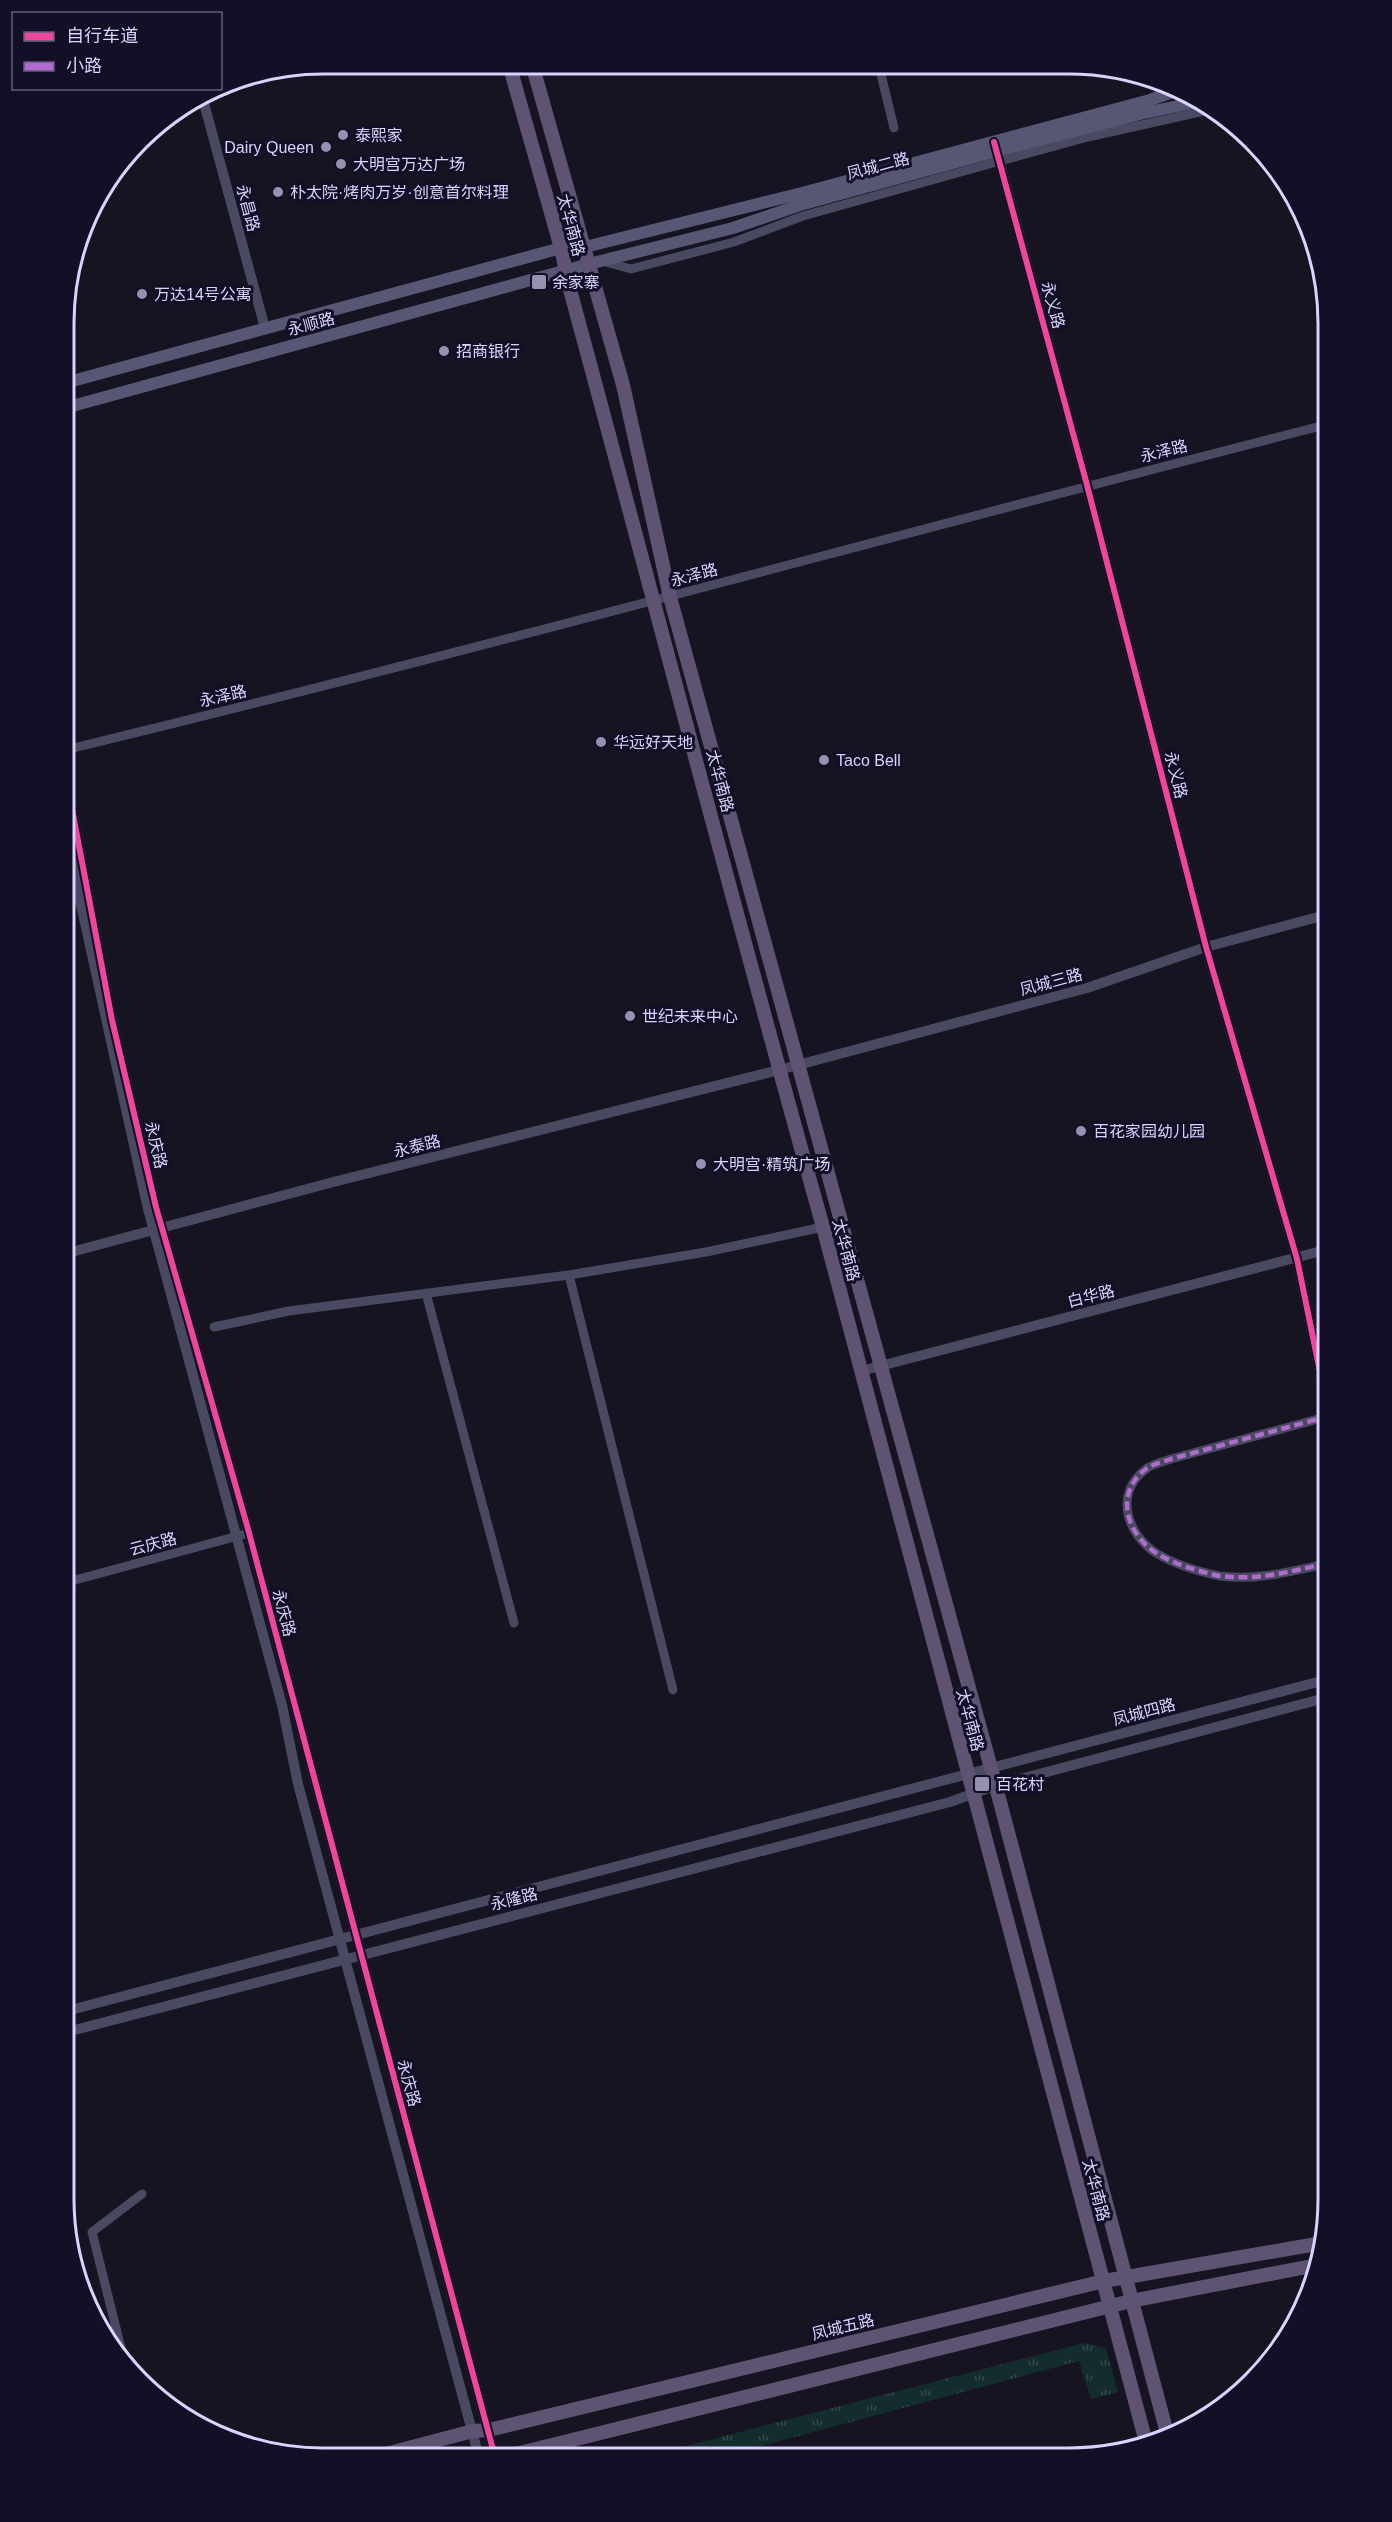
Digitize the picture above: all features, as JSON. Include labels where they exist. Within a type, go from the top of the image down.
[{"type":"main road","name":"太华南路","points":[[512,74],[561,249],[779,1070],[823,1227],[1144,2437]]},
{"type":"main road","name":"太华南路","points":[[535,74],[585,247],[596,263],[670,597],[991,1768],[1166,2430]]},
{"type":"main road","name":"凤城二路","points":[[561,249],[585,247],[798,194],[997,151],[1168,94]]},
{"type":"main road","name":"凤城二路","points":[[566,272],[733,228],[800,205],[997,151],[1188,104]]},
{"type":"main road","name":"永顺路","points":[[74,381],[561,249]]},
{"type":"main road","name":"永顺路","points":[[74,406],[566,272]]},
{"type":"main road","name":"凤城五路","points":[[408,2448],[1104,2281],[1314,2244]]},
{"type":"main road","points":[[540,2448],[1131,2301],[1309,2267]]},
{"type":"street","points":[[881,74],[894,128]]},
{"type":"street","name":"永昌路","points":[[204,104],[265,328]]},
{"type":"street","points":[[997,151],[1088,137],[1202,111]]},
{"type":"street","name":"永义路","points":[[997,151],[1088,485],[1206,947],[1297,1259],[1318,1362]]},
{"type":"street","name":"永泽路","points":[[74,748],[302,693],[655,602],[1088,485],[1318,427]]},
{"type":"street","name":"永庆路","points":[[74,819],[112,1020],[156,1208],[158,1228],[249,1533],[493,2448]]},
{"type":"street","name":"永庆路","points":[[74,879],[104,1020],[236,1537],[282,1705],[298,1784],[346,1958],[412,2214],[477,2448]]},
{"type":"street","name":"凤城三路","points":[[779,1070],[1087,988],[1206,947],[1318,917]]},
{"type":"street","name":"永泰路","points":[[74,1251],[779,1070]]},
{"type":"street","points":[[214,1327],[289,1311],[569,1275],[706,1252],[823,1227]]},
{"type":"street","name":"白华路","points":[[861,1371],[1318,1252]]},
{"type":"street","points":[[569,1275],[674,1690]]},
{"type":"street","points":[[426,1293],[514,1623]]},
{"type":"street","points":[[1318,1419],[1171,1459],[1146,1469],[1128,1488],[1126,1503],[1130,1522],[1139,1537],[1156,1553],[1186,1566],[1218,1575],[1251,1579],[1318,1565]]},
{"type":"street","name":"云庆路","points":[[74,1580],[249,1533]]},
{"type":"street","name":"凤城四路","points":[[968,1776],[1318,1682]]},
{"type":"street","name":"凤城四路","points":[[973,1795],[994,1785],[1318,1700]]},
{"type":"street","name":"永隆路","points":[[74,2009],[340,1937],[968,1776]]},
{"type":"street","name":"永隆路","points":[[74,2030],[973,1795]]},
{"type":"street","points":[[120,2345],[92,2232],[142,2194]]},
{"type":"green space","points":[[1084,2343],[1106,2348],[1118,2392],[1091,2399],[1079,2361],[753,2448],[678,2448]]},
{"type":"marked path","points":[[1318,1419],[1154,1464],[1136,1479],[1127,1501],[1131,1524],[1146,1545],[1163,1557],[1196,1570],[1220,1576],[1248,1577],[1318,1565]]},
{"type":"cycle path","points":[[994,142],[1087,485],[1206,947],[1297,1259],[1318,1362]]},
{"type":"cycle path","points":[[74,819],[112,1020],[156,1207],[248,1529],[493,2448]]},
{"type":"place","name":"泰熙家","points":[[343,135]]},
{"type":"place","name":"Dairy Queen","points":[[326,147]]},
{"type":"place","name":"大明宫万达广场","points":[[341,164]]},
{"type":"place","name":"朴太院·烤肉万岁·创意首尔料理","points":[[278,192]]},
{"type":"place","name":"余家寨","points":[[539,282]]},
{"type":"place","name":"万达14号公寓","points":[[142,294]]},
{"type":"place","name":"招商银行","points":[[444,351]]},
{"type":"place","name":"华远好天地","points":[[601,742]]},
{"type":"place","name":"Taco Bell","points":[[824,760]]},
{"type":"place","name":"世纪未来中心","points":[[630,1016]]},
{"type":"place","name":"百花家园幼儿园","points":[[1081,1131]]},
{"type":"place","name":"大明宫·精筑广场","points":[[701,1164]]},
{"type":"place","name":"百花村","points":[[982,1784]]}]
